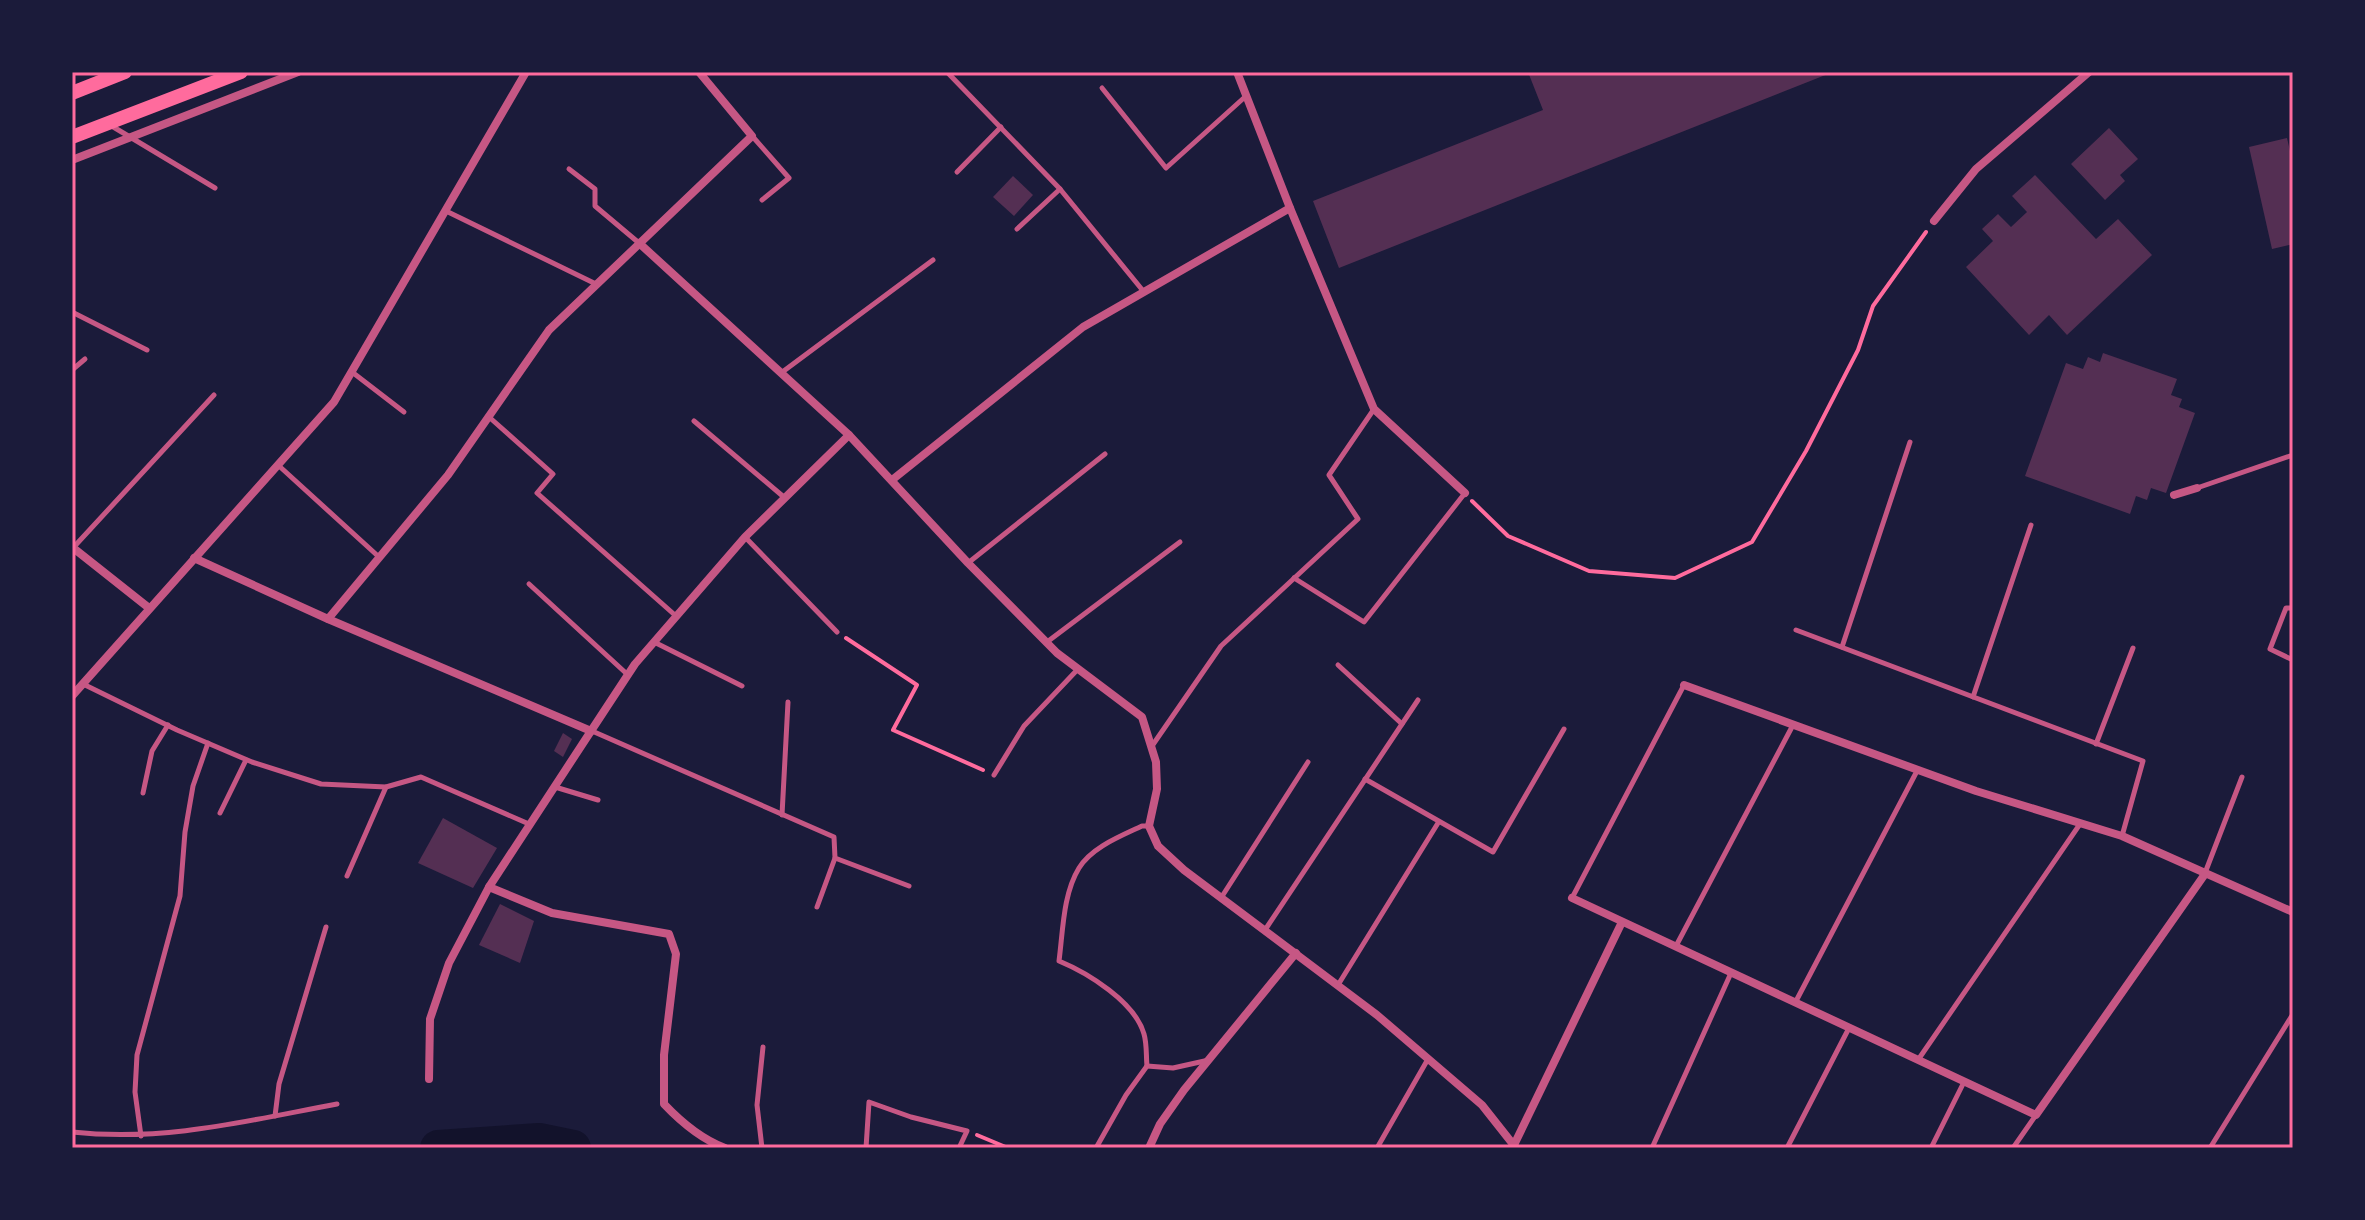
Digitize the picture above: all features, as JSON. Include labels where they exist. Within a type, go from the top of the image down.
[{"type":"main road","points":[[72,93],[125,72]]},
{"type":"main road","points":[[72,137],[241,72]]},
{"type":"street","points":[[72,160],[298,72]]},
{"type":"street","points":[[72,696],[334,402],[526,72]]},
{"type":"street","points":[[328,619],[448,475],[549,330],[752,136],[699,72]]},
{"type":"street","points":[[1237,72],[1374,409],[1465,493]]},
{"type":"street","points":[[1934,221],[1976,169],[2089,72]]},
{"type":"street","points":[[892,480],[1083,327],[1290,208]]},
{"type":"street","points":[[639,243],[849,435],[1046,643],[1142,717],[1156,762],[1157,789],[1149,826],[1158,846],[1184,870],[1296,953],[1428,1059],[1482,1105],[1515,1146],[1622,922]]},
{"type":"street","points":[[429,1079],[430,1019],[449,963],[489,887],[628,675],[654,642],[745,537],[849,435]]},
{"type":"street","points":[[2174,495],[2197,488]]},
{"type":"street","points":[[72,548],[149,608]]},
{"type":"street","points":[[194,558],[591,731]]},
{"type":"street","points":[[1684,685],[1976,791],[2122,836],[2293,912]]},
{"type":"street","points":[[1572,898],[2036,1115],[2205,874]]},
{"type":"street","points":[[489,887],[552,913],[669,934],[676,954],[664,1055],[664,1104],[681,1122],[725,1148]]},
{"type":"street","points":[[1149,1148],[1160,1124],[1184,1090],[1296,953]]},
{"type":"lane","points":[[947,72],[1060,189],[1144,292]]},
{"type":"lane","points":[[1102,88],[1166,168],[1246,95]]},
{"type":"lane","points":[[108,124],[215,188]]},
{"type":"lane","points":[[957,172],[1001,127]]},
{"type":"lane","points":[[752,136],[789,178],[762,200]]},
{"type":"lane","points":[[569,169],[595,189],[595,206],[639,243]]},
{"type":"lane","points":[[1017,229],[1060,189]]},
{"type":"lane","points":[[445,211],[596,284]]},
{"type":"lane","points":[[781,373],[933,260]]},
{"type":"lane","points":[[72,312],[147,350]]},
{"type":"lane","points":[[72,370],[85,359]]},
{"type":"lane","points":[[352,372],[404,412]]},
{"type":"lane","points":[[72,548],[214,395]]},
{"type":"lane","points":[[1151,747],[1221,646],[1358,519],[1329,475],[1374,409]]},
{"type":"lane","points":[[489,417],[553,474],[537,493],[677,616]]},
{"type":"lane","points":[[694,421],[785,498]]},
{"type":"lane","points":[[1842,647],[1910,442]]},
{"type":"lane","points":[[968,563],[1105,454]]},
{"type":"lane","points":[[2197,488],[2293,455]]},
{"type":"lane","points":[[278,465],[379,557]]},
{"type":"lane","points":[[1293,578],[1364,622],[1465,493]]},
{"type":"lane","points":[[1973,697],[2031,525]]},
{"type":"lane","points":[[745,537],[837,632]]},
{"type":"lane","points":[[1046,643],[1180,542]]},
{"type":"lane","points":[[529,584],[628,675]]},
{"type":"lane","points":[[2293,608],[2286,608],[2270,649],[2293,660]]},
{"type":"lane","points":[[1796,630],[2143,761],[2122,836]]},
{"type":"lane","points":[[654,642],[742,686]]},
{"type":"lane","points":[[2096,744],[2133,648]]},
{"type":"lane","points":[[1338,665],[1402,724]]},
{"type":"lane","points":[[994,775],[1024,726],[1078,669]]},
{"type":"lane","points":[[83,684],[246,760],[321,784],[386,787],[421,777],[530,825]]},
{"type":"lane","points":[[1572,898],[1684,685]]},
{"type":"lane","points":[[1265,930],[1418,700]]},
{"type":"lane","points":[[782,815],[788,702]]},
{"type":"lane","points":[[1675,947],[1793,724]]},
{"type":"lane","points":[[143,793],[152,751],[168,725]]},
{"type":"lane","points":[[1365,779],[1493,852],[1564,729]]},
{"type":"lane","points":[[591,731],[834,837],[835,858],[817,907]]},
{"type":"lane","points":[[141,1136],[135,1092],[137,1055],[180,896],[185,832],[193,786],[208,743]]},
{"type":"lane","points":[[220,813],[246,760]]},
{"type":"lane","points":[[1221,898],[1308,762]]},
{"type":"lane","points":[[1795,1003],[1917,770]]},
{"type":"lane","points":[[2205,874],[2242,777]]},
{"type":"lane","points":[[347,876],[386,787]]},
{"type":"lane","points":[[555,787],[598,800]]},
{"type":"lane","points":[[1338,986],[1438,823]]},
{"type":"lane","points":[[1918,1060],[2080,823]]},
{"type":"lane","points":[[1096,1148],[1126,1095],[1147,1066],[1144,1034],[1137,1020],[1099,981],[1059,961],[1067,903],[1080,867],[1104,844],[1142,826],[1149,826]]},
{"type":"lane","points":[[835,858],[909,886]]},
{"type":"lane","points":[[275,1116],[279,1084],[326,927]]},
{"type":"lane","points":[[1652,1148],[1731,973]]},
{"type":"lane","points":[[2210,1148],[2293,1014]]},
{"type":"lane","points":[[1787,1148],[1849,1028]]},
{"type":"lane","points":[[762,1148],[757,1105],[763,1047]]},
{"type":"lane","points":[[1147,1066],[1173,1068],[1212,1059]]},
{"type":"lane","points":[[1377,1148],[1428,1059]]},
{"type":"lane","points":[[1931,1148],[1964,1082]]},
{"type":"lane","points":[[866,1148],[869,1102],[911,1117],[967,1131],[959,1148]]},
{"type":"lane","points":[[72,1132],[113,1136],[171,1134],[337,1104]]},
{"type":"lane","points":[[2013,1148],[2036,1115]]},
{"type":"path","points":[[1465,493],[1508,536],[1589,571],[1675,578],[1752,542],[1819,426],[1858,350],[1873,306],[1934,221]]},
{"type":"path","points":[[837,632],[917,685],[893,730],[994,775]]},
{"type":"path","points":[[967,1131],[1008,1148]]},
{"type":"building","points":[[1528,72],[1833,72],[1339,268],[1313,201],[1543,110]]},
{"type":"building","points":[[2109,128],[2138,159],[2120,175],[2125,181],[2105,200],[2071,164]]},
{"type":"building","points":[[2287,138],[2293,164],[2293,244],[2272,249],[2249,147]]},
{"type":"building","points":[[2035,175],[2096,239],[2118,219],[2152,255],[2067,335],[2049,315],[2029,335],[1966,267],[1993,241],[1982,229],[1998,214],[2011,227],[2027,212],[2012,196]]},
{"type":"building","points":[[1013,176],[1033,195],[1014,216],[993,197]]},
{"type":"building","points":[[2103,353],[2177,379],[2171,395],[2182,399],[2179,407],[2195,413],[2166,493],[2151,488],[2147,500],[2136,496],[2130,514],[2025,476],[2066,363],[2083,369],[2088,357],[2100,362]]},
{"type":"building","points":[[563,733],[572,739],[563,757],[554,751]]},
{"type":"building","points":[[443,818],[497,848],[473,888],[418,863]]},
{"type":"building","points":[[500,904],[534,921],[520,963],[479,945]]},
{"type":"waterway","points":[[438,1148],[539,1141],[573,1148]]}]
